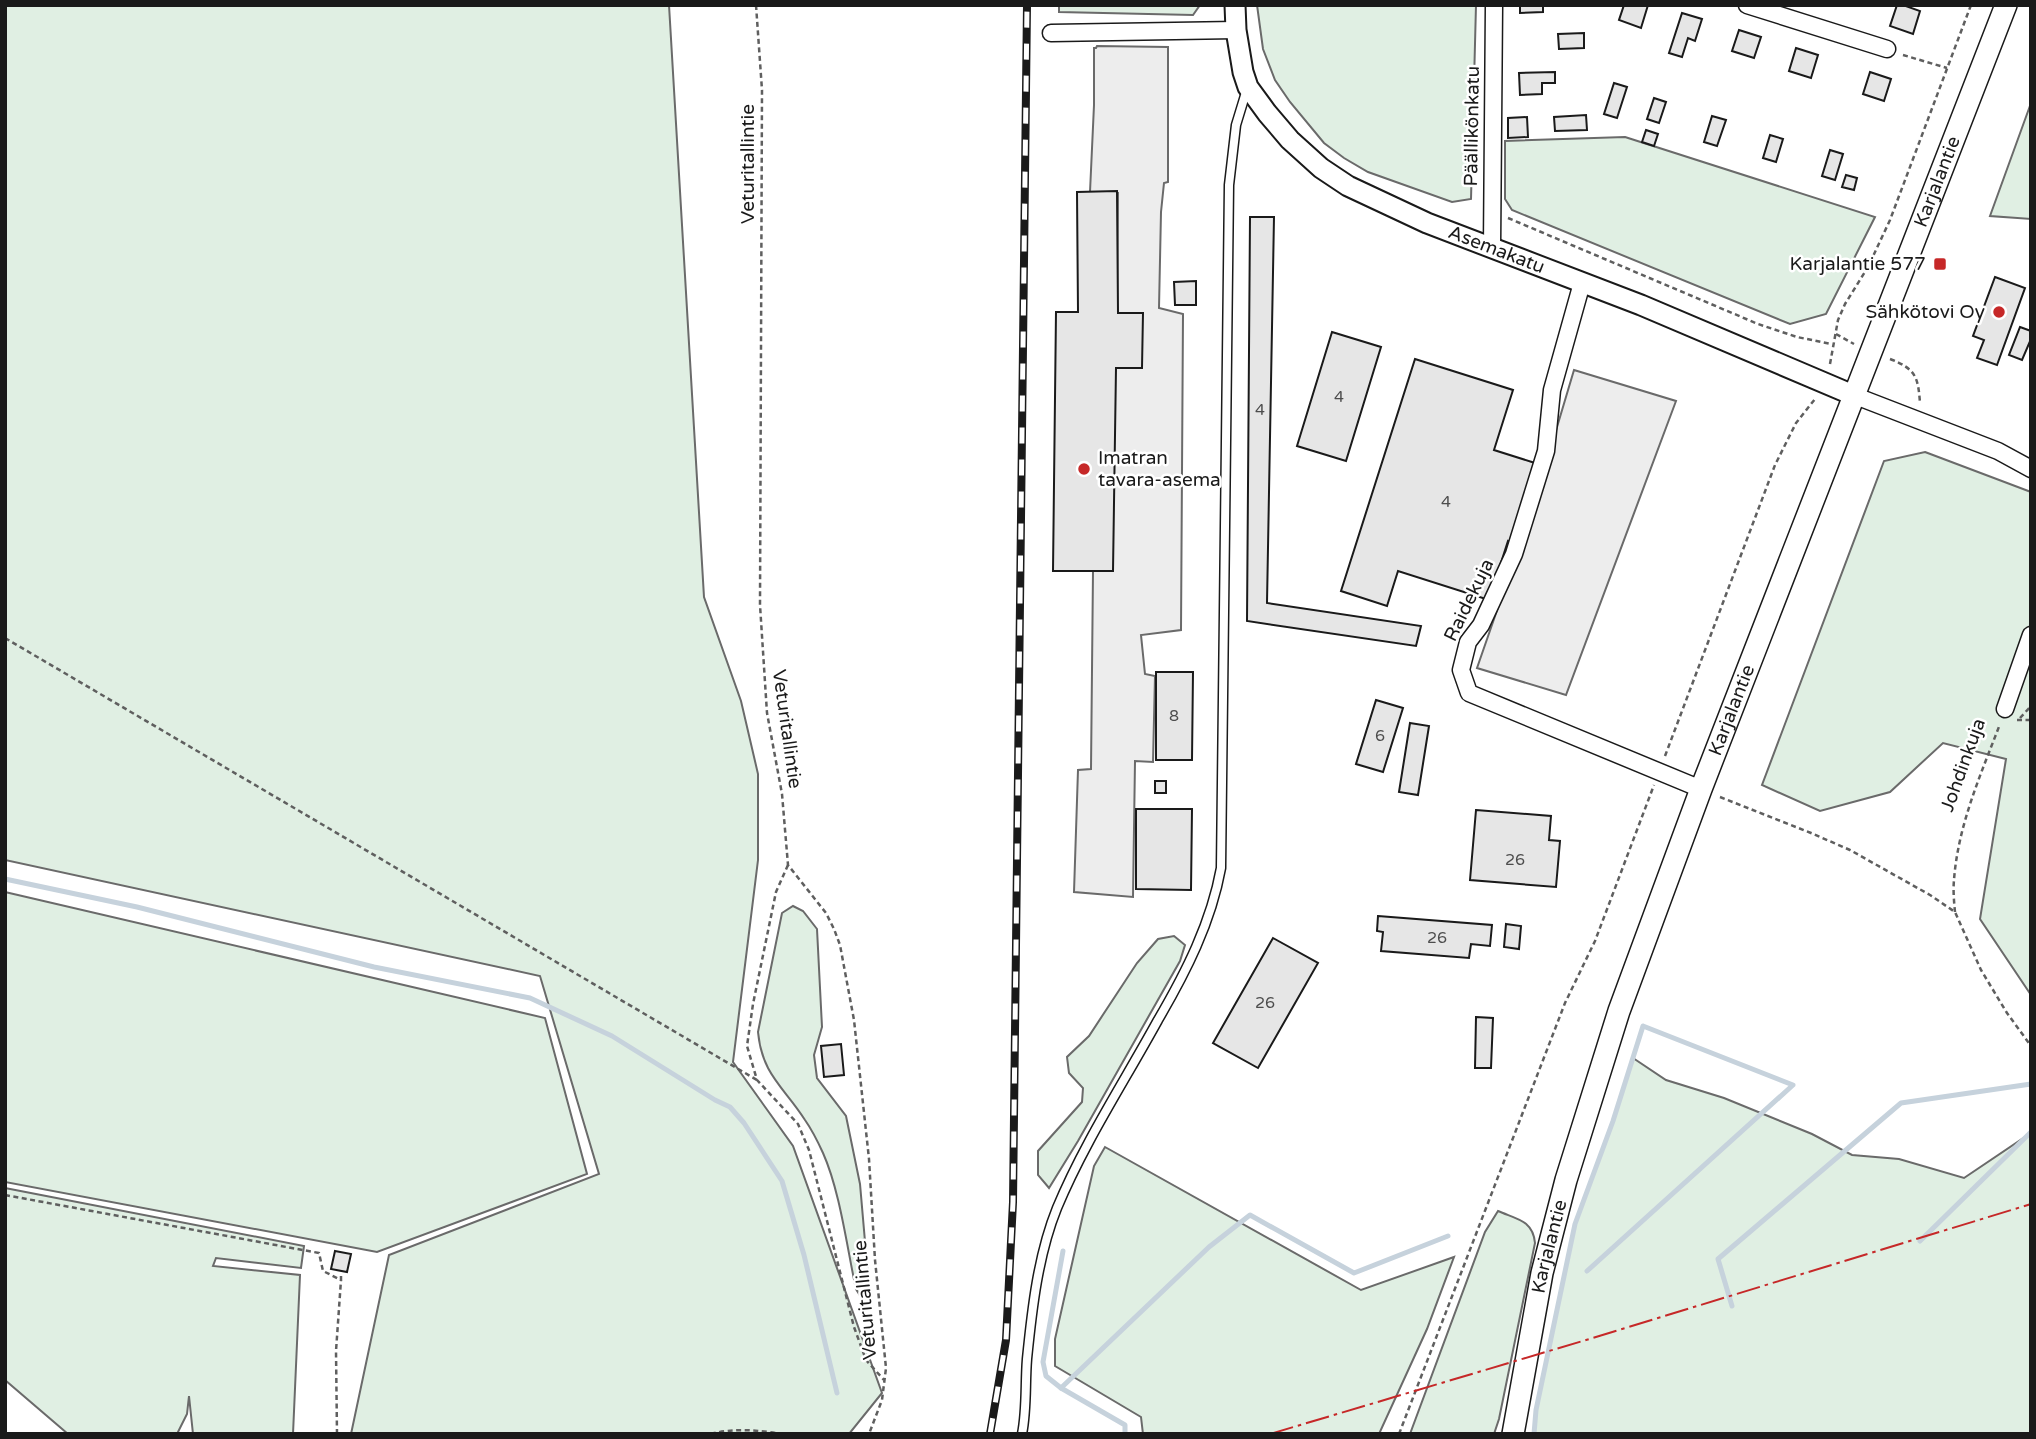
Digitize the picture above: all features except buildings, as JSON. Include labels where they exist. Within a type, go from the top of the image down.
[{"type":"main road","name":"Karjalantie","points":[[1513,1434],[1542,1273],[1566,1180],[1619,1011],[1700,789],[2007,5]]},
{"type":"street","name":"Asemakatu","points":[[1235,5],[1236,30],[1248,87],[1290,140],[1321,169],[1348,187],[1427,223],[1642,305],[1853,395]]},
{"type":"street","name":"Päällikönkatu","points":[[1492,247],[1494,5]]},
{"type":"street","points":[[1747,5],[1887,50]]},
{"type":"street","points":[[1051,33],[1236,30]]},
{"type":"street","name":"Raidekuja","points":[[1582,283],[1552,390],[1546,451],[1514,554],[1481,625],[1468,642],[1461,670],[1469,693],[1700,789]]},
{"type":"street","points":[[1853,395],[1998,451],[2031,469]]},
{"type":"street","name":"Johdinkuja","points":[[2005,709],[2031,635]]},
{"type":"lane","points":[[1022,1434],[1026,1413],[1027,1361],[1040,1262],[1056,1209],[1183,976],[1216,897],[1221,868],[1229,185],[1236,125],[1248,87]]},
{"type":"path","name":"Veturitallintie","points":[[755,5],[762,90],[760,605],[767,713],[782,794],[788,865],[826,913],[834,929],[843,958],[854,1020],[886,1368],[882,1400],[869,1434]]},
{"type":"path","points":[[1830,364],[1834,334],[1845,304],[1868,267],[1890,220],[1971,5]]},
{"type":"path","points":[[1887,50],[1947,68]]},
{"type":"path","points":[[1493,211],[1758,324],[1832,345]]},
{"type":"path","points":[[1834,334],[1855,345]]},
{"type":"path","points":[[1895,361],[1914,373],[1919,386],[1922,421]]},
{"type":"path","points":[[1399,1434],[1560,1016],[1595,941],[1775,465],[1796,423],[1813,403]]},
{"type":"path","points":[[5,638],[757,1080],[798,1124],[805,1141],[854,1327],[866,1360],[884,1380]]},
{"type":"path","points":[[2018,720],[2031,706]]},
{"type":"path","name":"Johdinkuja","points":[[1955,912],[1953,883],[1964,822],[2005,709]]},
{"type":"path","points":[[1700,789],[1850,850],[1955,912],[1981,970],[2031,1046]]},
{"type":"path","points":[[757,1080],[747,1046],[753,1004],[776,892],[788,865]]},
{"type":"path","points":[[5,1195],[320,1253],[323,1271],[341,1280]]},
{"type":"path","points":[[337,1434],[336,1351],[341,1275]]},
{"type":"path","points":[[711,1434],[768,1431],[781,1434]]},
{"type":"green space","points":[[5,5],[669,5],[704,597],[741,701],[758,774],[758,860],[733,1062],[793,1146],[882,1393],[849,1434],[351,1434],[389,1255],[599,1174],[540,976],[5,860]]},
{"type":"green space","points":[[1059,5],[1200,5],[1193,15],[1059,12]]},
{"type":"green space","points":[[1257,5],[1476,5],[1471,199],[1452,202],[1368,172],[1324,143],[1275,80],[1263,49]]},
{"type":"green space","points":[[2031,103],[2031,219],[1990,216]]},
{"type":"green space","points":[[1625,137],[1875,217],[1826,314],[1790,324],[1512,210],[1505,199],[1505,141]]},
{"type":"green space","points":[[1925,452],[2031,492],[2031,995],[1980,919],[2006,759],[1943,743],[1890,792],[1820,811],[1762,785],[1884,461]]},
{"type":"green space","points":[[5,892],[545,1018],[587,1174],[377,1252],[5,1182]]},
{"type":"green space","points":[[793,906],[803,911],[817,929],[822,1027],[814,1055],[817,1078],[846,1116],[860,1184],[870,1299],[864,1302],[856,1289],[839,1202],[823,1153],[808,1124],[769,1070],[760,1047],[758,1032],[782,913]]},
{"type":"green space","points":[[1174,936],[1185,945],[1180,961],[1049,1188],[1038,1175],[1038,1151],[1082,1102],[1083,1088],[1069,1073],[1067,1057],[1089,1036],[1137,963],[1158,939]]},
{"type":"green space","points":[[1633,1058],[1666,1080],[1724,1098],[1812,1134],[1852,1155],[1899,1159],[1964,1178],[2031,1133],[2031,1434],[1534,1434],[1536,1410],[1575,1224]]},
{"type":"green space","points":[[1105,1147],[1361,1290],[1454,1257],[1427,1329],[1379,1434],[1143,1434],[1141,1417],[1055,1366],[1055,1339],[1094,1166]]},
{"type":"green space","points":[[5,1188],[304,1246],[301,1268],[216,1258],[213,1266],[300,1275],[293,1434],[193,1434],[189,1396],[187,1414],[177,1434],[68,1434],[5,1380]]},
{"type":"green space","points":[[1498,1211],[1527,1225],[1534,1235],[1535,1243],[1494,1434],[1410,1434],[1485,1232]]},
{"type":"shaded area","points":[[1168,47],[1168,182],[1164,183],[1161,212],[1159,308],[1183,314],[1181,630],[1141,635],[1145,674],[1155,676],[1153,762],[1135,761],[1133,897],[1074,892],[1078,770],[1091,769],[1093,571],[1110,571],[1112,368],[1141,368],[1117,317],[1118,193],[1090,192],[1094,48]]},
{"type":"shaded area","points":[[1574,370],[1676,401],[1566,695],[1477,668],[1535,501]]},
{"type":"waterway","points":[[5,879],[137,907],[374,967],[530,998],[612,1036],[730,1107],[744,1123],[782,1181],[804,1255],[837,1393]]},
{"type":"waterway","points":[[1534,1434],[1536,1410],[1575,1224],[1613,1121],[1643,1026],[1793,1085],[1587,1271]]},
{"type":"waterway","points":[[1732,1306],[1718,1259],[1901,1103],[2031,1084]]},
{"type":"waterway","points":[[1920,1241],[2031,1132]]},
{"type":"waterway","points":[[1061,1388],[1209,1247],[1250,1215],[1354,1273],[1448,1236]]},
{"type":"waterway","points":[[1063,1251],[1043,1362],[1046,1376],[1061,1388],[1125,1425],[1125,1434]]},
{"type":"railway","points":[[990,1434],[1006,1340],[1013,1202],[1027,5]]},
{"type":"power","points":[[1270,1434],[2031,1204]]},
{"type":"place","name":"Karjalantie 577","points":[[1940,264]]},
{"type":"place","name":"Sähkötovi Oy","points":[[1999,312]]},
{"type":"place","name":"Imatran tavara-asema","points":[[1084,469]]}]
